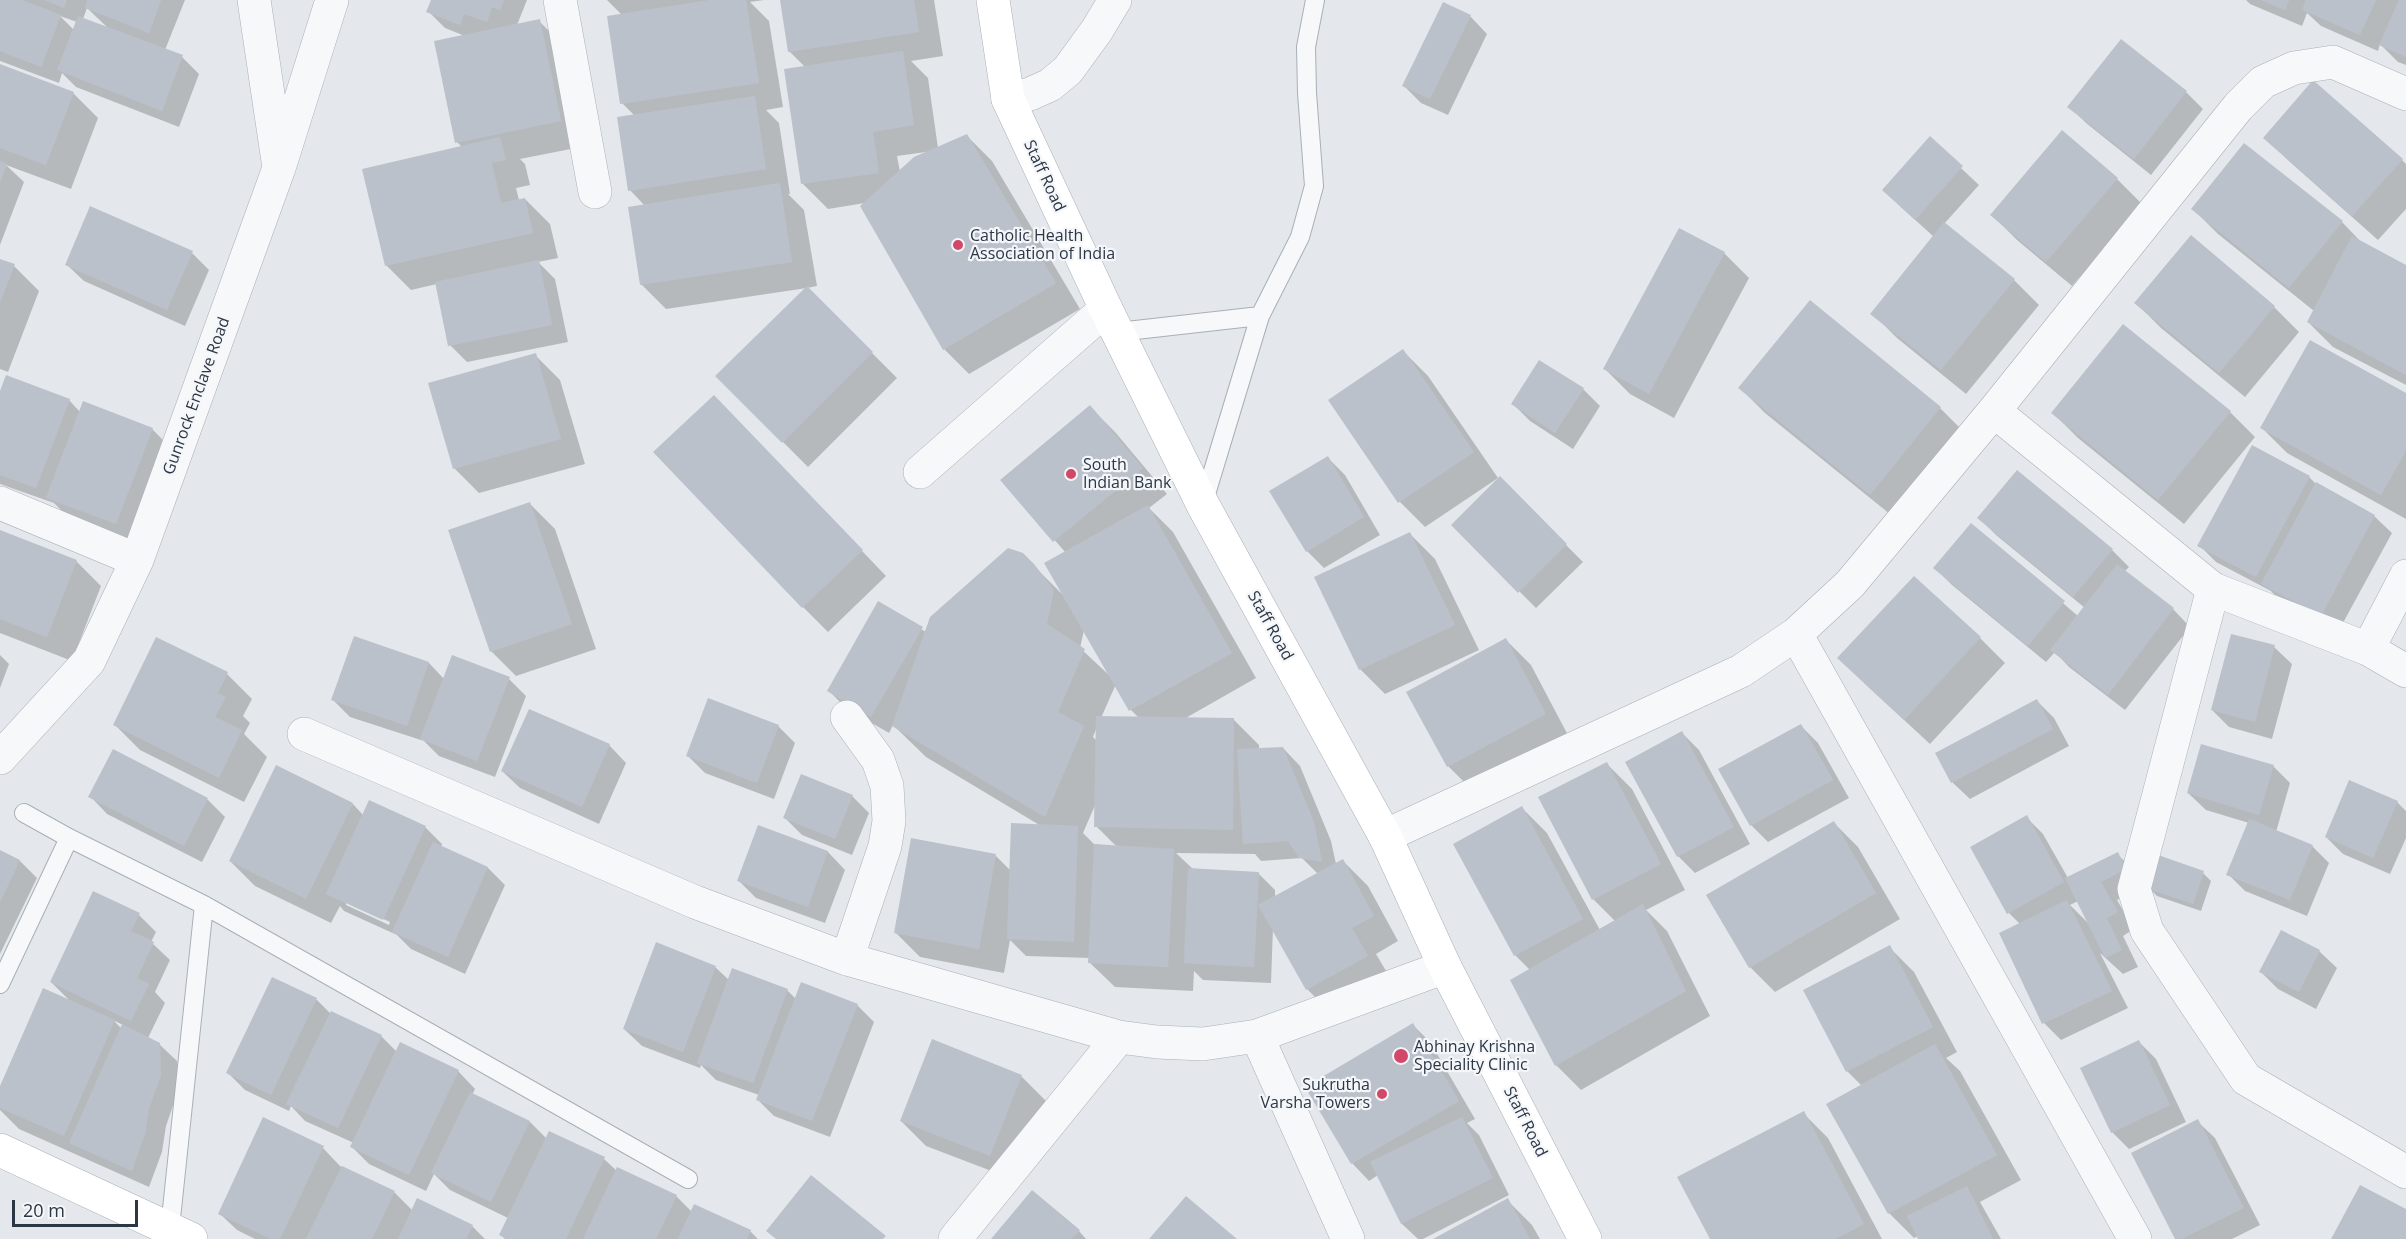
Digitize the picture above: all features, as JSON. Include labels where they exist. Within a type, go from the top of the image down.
[{"type":"main road","name":"Staff Road","points":[[993,0],[1008,99],[1112,321],[1203,505],[1385,836],[1445,967],[1585,1239]]},
{"type":"main road","points":[[0,1150],[177,1235]]},
{"type":"street","points":[[254,0],[279,168]]},
{"type":"street","name":"Gunrock Enclave Road","points":[[0,758],[89,662],[137,560],[279,168],[332,0]]},
{"type":"street","points":[[560,0],[595,192]]},
{"type":"street","points":[[1008,99],[1030,94],[1050,85],[1068,70],[1115,0]]},
{"type":"street","points":[[1385,836],[1741,671],[1796,634],[1850,584],[1995,411],[2230,116],[2263,82],[2294,68],[2333,62],[2406,94]]},
{"type":"street","points":[[920,472],[1112,321]]},
{"type":"street","points":[[1995,411],[2213,589],[2368,649],[2406,671]]},
{"type":"street","points":[[0,503],[137,560]]},
{"type":"street","points":[[2368,649],[2406,576]]},
{"type":"street","points":[[2213,589],[2134,889],[2147,932],[2246,1079],[2406,1172]]},
{"type":"street","points":[[1796,634],[2135,1239]]},
{"type":"street","points":[[847,717],[878,760],[887,786],[889,821],[885,846],[847,959]]},
{"type":"street","points":[[304,734],[695,902],[847,959],[1119,1037],[1157,1042],[1203,1044],[1257,1036],[1445,967]]},
{"type":"street","points":[[1257,1036],[1348,1239]]},
{"type":"street","points":[[955,1239],[1119,1037]]},
{"type":"lane","points":[[1203,505],[1260,316],[1300,237],[1314,186],[1306,47],[1314,0]]},
{"type":"lane","points":[[1112,321],[1260,316]]},
{"type":"lane","points":[[24,813],[204,905],[688,1179]]},
{"type":"lane","points":[[0,984],[69,838]]},
{"type":"lane","points":[[177,1235],[204,905]]},
{"type":"building","points":[[0,0],[22,0],[61,15],[41,67],[0,51]]},
{"type":"building","points":[[44,0],[67,0],[64,8]]},
{"type":"building","points":[[87,0],[161,0],[149,33],[85,8]]},
{"type":"building","points":[[431,0],[504,0],[500,10],[492,7],[487,22],[464,14],[460,25],[426,12]]},
{"type":"building","points":[[710,0],[746,0],[759,83],[620,104],[607,16]]},
{"type":"building","points":[[780,0],[914,0],[919,32],[788,52]]},
{"type":"building","points":[[2261,0],[2289,0],[2285,10]]},
{"type":"building","points":[[2306,0],[2376,0],[2360,35],[2302,10]]},
{"type":"building","points":[[2399,0],[2406,0],[2406,57],[2379,45]]},
{"type":"building","points":[[1443,2],[1471,15],[1430,99],[1402,86]]},
{"type":"building","points":[[78,16],[183,55],[162,111],[57,70]]},
{"type":"building","points":[[540,19],[561,121],[455,143],[434,41]]},
{"type":"building","points":[[2121,39],[2187,91],[2134,159],[2067,107]]},
{"type":"building","points":[[903,51],[914,125],[873,132],[879,173],[801,184],[784,69]]},
{"type":"building","points":[[0,64],[74,92],[46,165],[0,148]]},
{"type":"building","points":[[2313,80],[2403,159],[2352,216],[2263,138]]},
{"type":"building","points":[[755,96],[766,169],[628,191],[617,117]]},
{"type":"building","points":[[2062,130],[2118,178],[2046,262],[1990,215]]},
{"type":"building","name":"Catholic Health Association of India","points":[[967,134],[1056,283],[943,350],[860,206],[914,157]]},
{"type":"building","points":[[1930,136],[1963,166],[1915,220],[1882,190]]},
{"type":"building","points":[[500,137],[506,160],[492,163],[501,203],[525,198],[533,233],[385,266],[362,169]]},
{"type":"building","points":[[2244,143],[2343,221],[2289,288],[2191,209]]},
{"type":"building","points":[[0,161],[7,164],[0,183]]},
{"type":"building","points":[[780,183],[792,262],[640,285],[628,207]]},
{"type":"building","points":[[90,206],[193,251],[167,310],[65,265]]},
{"type":"building","points":[[1944,222],[2015,279],[1941,370],[1870,314]]},
{"type":"building","points":[[1679,228],[1725,252],[1649,394],[1603,369]]},
{"type":"building","points":[[2191,235],[2275,306],[2219,373],[2134,303]]},
{"type":"building","points":[[2352,236],[2406,265],[2406,375],[2307,322]]},
{"type":"building","points":[[0,259],[15,264],[0,303]]},
{"type":"building","points":[[539,260],[552,325],[448,346],[435,282]]},
{"type":"building","points":[[807,286],[873,352],[782,443],[715,376]]},
{"type":"building","points":[[1810,300],[1941,407],[1870,495],[1738,388]]},
{"type":"building","points":[[2123,324],[2231,411],[2158,500],[2051,413]]},
{"type":"building","points":[[2310,340],[2406,393],[2406,451],[2381,495],[2260,428]]},
{"type":"building","points":[[1403,349],[1474,452],[1398,503],[1328,400]]},
{"type":"building","points":[[536,353],[561,439],[453,469],[428,383]]},
{"type":"building","points":[[1539,360],[1584,388],[1555,433],[1511,404]]},
{"type":"building","points":[[6,375],[70,399],[36,488],[0,475],[0,391]]},
{"type":"building","points":[[714,395],[863,550],[802,608],[653,452]]},
{"type":"building","points":[[83,401],[153,428],[116,524],[46,498]]},
{"type":"building","name":"South Indian Bank","points":[[1090,405],[1143,468],[1053,542],[1000,480]]},
{"type":"building","points":[[2252,445],[2310,476],[2256,577],[2197,546]]},
{"type":"building","points":[[1328,456],[1364,517],[1306,552],[1269,491]]},
{"type":"building","points":[[2017,470],[2113,549],[2073,597],[1977,518]]},
{"type":"building","points":[[1500,476],[1567,544],[1518,593],[1451,525]]},
{"type":"building","points":[[2316,482],[2375,515],[2321,616],[2261,584]]},
{"type":"building","points":[[530,502],[572,624],[490,652],[448,530]]},
{"type":"building","points":[[1148,505],[1232,653],[1129,711],[1044,563]]},
{"type":"building","points":[[1971,523],[2065,601],[2028,646],[1933,568]]},
{"type":"building","points":[[0,530],[77,560],[47,637],[0,619]]},
{"type":"building","points":[[1410,532],[1455,625],[1359,670],[1314,577]]},
{"type":"building","points":[[1008,548],[1023,553],[1054,590],[1047,624],[1085,649],[1058,712],[1084,726],[1045,817],[892,726],[930,617]]},
{"type":"building","points":[[2117,564],[2174,608],[2108,695],[2050,650]]},
{"type":"building","points":[[1914,576],[1981,637],[1904,720],[1837,658]]},
{"type":"building","points":[[878,601],[923,627],[871,717],[827,691]]},
{"type":"building","points":[[2231,634],[2275,645],[2255,722],[2211,710]]},
{"type":"building","points":[[354,636],[429,662],[407,726],[331,700]]},
{"type":"building","points":[[156,637],[228,672],[218,693],[226,697],[215,717],[242,730],[219,778],[113,725]]},
{"type":"building","points":[[1506,638],[1546,714],[1447,767],[1406,692]]},
{"type":"building","points":[[452,655],[510,677],[477,761],[420,739]]},
{"type":"building","points":[[708,698],[779,725],[757,783],[686,756]]},
{"type":"building","points":[[2037,699],[2053,729],[1951,783],[1935,753]]},
{"type":"building","points":[[529,709],[610,744],[582,807],[501,771]]},
{"type":"building","points":[[1096,716],[1234,718],[1233,830],[1094,827]]},
{"type":"building","points":[[1801,724],[1833,780],[1750,826],[1718,769]]},
{"type":"building","points":[[1682,731],[1734,827],[1677,857],[1625,762]]},
{"type":"building","points":[[2201,744],[2274,765],[2259,815],[2187,793]]},
{"type":"building","points":[[1283,747],[1314,822],[1322,862],[1299,858],[1288,841],[1243,844],[1237,749]]},
{"type":"building","points":[[113,749],[208,798],[184,846],[88,797]]},
{"type":"building","points":[[1607,762],[1661,864],[1592,900],[1538,797]]},
{"type":"building","points":[[276,765],[353,803],[306,899],[229,861]]},
{"type":"building","points":[[801,774],[853,795],[835,839],[783,818]]},
{"type":"building","points":[[2349,780],[2398,801],[2373,858],[2325,837]]},
{"type":"building","points":[[369,800],[426,826],[383,920],[326,894]]},
{"type":"building","points":[[1522,806],[1583,919],[1514,956],[1453,844]]},
{"type":"building","points":[[2027,815],[2064,882],[2007,914],[1970,847]]},
{"type":"building","points":[[2249,819],[2313,845],[2290,900],[2226,875]]},
{"type":"building","points":[[1834,821],[1876,893],[1749,968],[1706,895]]},
{"type":"building","points":[[1011,823],[1078,826],[1074,942],[1007,939]]},
{"type":"building","points":[[758,825],[828,851],[808,907],[737,881]]},
{"type":"building","points":[[911,838],[996,854],[979,949],[894,933]]},
{"type":"building","points":[[433,842],[488,867],[448,957],[392,932]]},
{"type":"building","points":[[1094,844],[1174,849],[1168,967],[1088,963]]},
{"type":"building","points":[[0,850],[20,860],[0,902]]},
{"type":"building","points":[[2118,852],[2126,869],[2101,882],[2118,912],[2107,918],[2122,950],[2105,958],[2065,878]]},
{"type":"building","points":[[2158,855],[2204,871],[2193,904],[2146,888]]},
{"type":"building","points":[[1343,859],[1374,916],[1352,928],[1368,956],[1306,990],[1258,905]]},
{"type":"building","points":[[1188,868],[1259,872],[1254,967],[1184,963]]},
{"type":"building","points":[[93,891],[140,913],[131,931],[154,942],[137,978],[149,984],[131,1021],[50,982]]},
{"type":"building","points":[[2067,900],[2112,991],[2042,1024],[1999,933]]},
{"type":"building","points":[[1643,904],[1686,991],[1555,1066],[1510,980]]},
{"type":"building","points":[[2281,930],[2320,950],[2299,992],[2259,972]]},
{"type":"building","points":[[656,942],[716,966],[683,1052],[623,1029]]},
{"type":"building","points":[[1890,945],[1933,1027],[1846,1072],[1803,990]]},
{"type":"building","points":[[732,968],[788,989],[753,1083],[697,1063]]},
{"type":"building","points":[[272,977],[317,998],[271,1095],[226,1073]]},
{"type":"building","points":[[801,982],[858,1004],[812,1121],[756,1100]]},
{"type":"building","points":[[43,988],[115,1020],[64,1136],[0,1108],[0,1086]]},
{"type":"building","points":[[331,1011],[382,1035],[338,1128],[286,1104]]},
{"type":"building","name":"Sukrutha Varsha Towers","points":[[1413,1023],[1459,1101],[1351,1164],[1305,1087]]},
{"type":"building","points":[[122,1024],[160,1043],[161,1076],[149,1108],[145,1134],[132,1171],[69,1143]]},
{"type":"building","points":[[932,1039],[1022,1075],[990,1156],[900,1121]]},
{"type":"building","points":[[2139,1040],[2170,1105],[2111,1133],[2080,1068]]},
{"type":"building","points":[[400,1042],[459,1070],[409,1175],[350,1147]]},
{"type":"building","points":[[1935,1044],[1997,1155],[1888,1214],[1826,1104]]},
{"type":"building","points":[[470,1092],[530,1121],[491,1202],[431,1173]]},
{"type":"building","points":[[1804,1111],[1864,1224],[1835,1239],[1710,1239],[1677,1177]]},
{"type":"building","points":[[263,1117],[324,1146],[280,1239],[271,1239],[218,1214]]},
{"type":"building","points":[[1462,1117],[1493,1178],[1401,1224],[1370,1162]]},
{"type":"building","points":[[2198,1119],[2244,1208],[2182,1239],[2175,1239],[2131,1153]]},
{"type":"building","points":[[549,1131],[605,1157],[566,1239],[507,1239],[499,1235]]},
{"type":"building","points":[[342,1166],[395,1191],[372,1239],[306,1239]]},
{"type":"building","points":[[617,1167],[677,1195],[656,1239],[583,1239]]},
{"type":"building","points":[[811,1175],[886,1236],[883,1239],[776,1239],[766,1231]]},
{"type":"building","points":[[2360,1185],[2406,1209],[2406,1239],[2331,1239]]},
{"type":"building","points":[[1967,1186],[1993,1239],[1918,1239],[1907,1216]]},
{"type":"building","points":[[1032,1190],[1080,1230],[1072,1239],[991,1239]]},
{"type":"building","points":[[1186,1196],[1237,1239],[1149,1239]]},
{"type":"building","points":[[417,1198],[473,1225],[466,1239],[398,1239]]},
{"type":"building","points":[[1508,1198],[1530,1239],[1433,1239]]},
{"type":"building","points":[[694,1204],[751,1230],[747,1239],[678,1239]]},
{"type":"place","name":"Catholic Health Association of India","points":[[958,245]]},
{"type":"place","name":"South Indian Bank","points":[[1071,474]]},
{"type":"place","name":"Abhinay Krishna Speciality Clinic","points":[[1401,1056]]},
{"type":"place","name":"Sukrutha Varsha Towers","points":[[1382,1094]]}]
